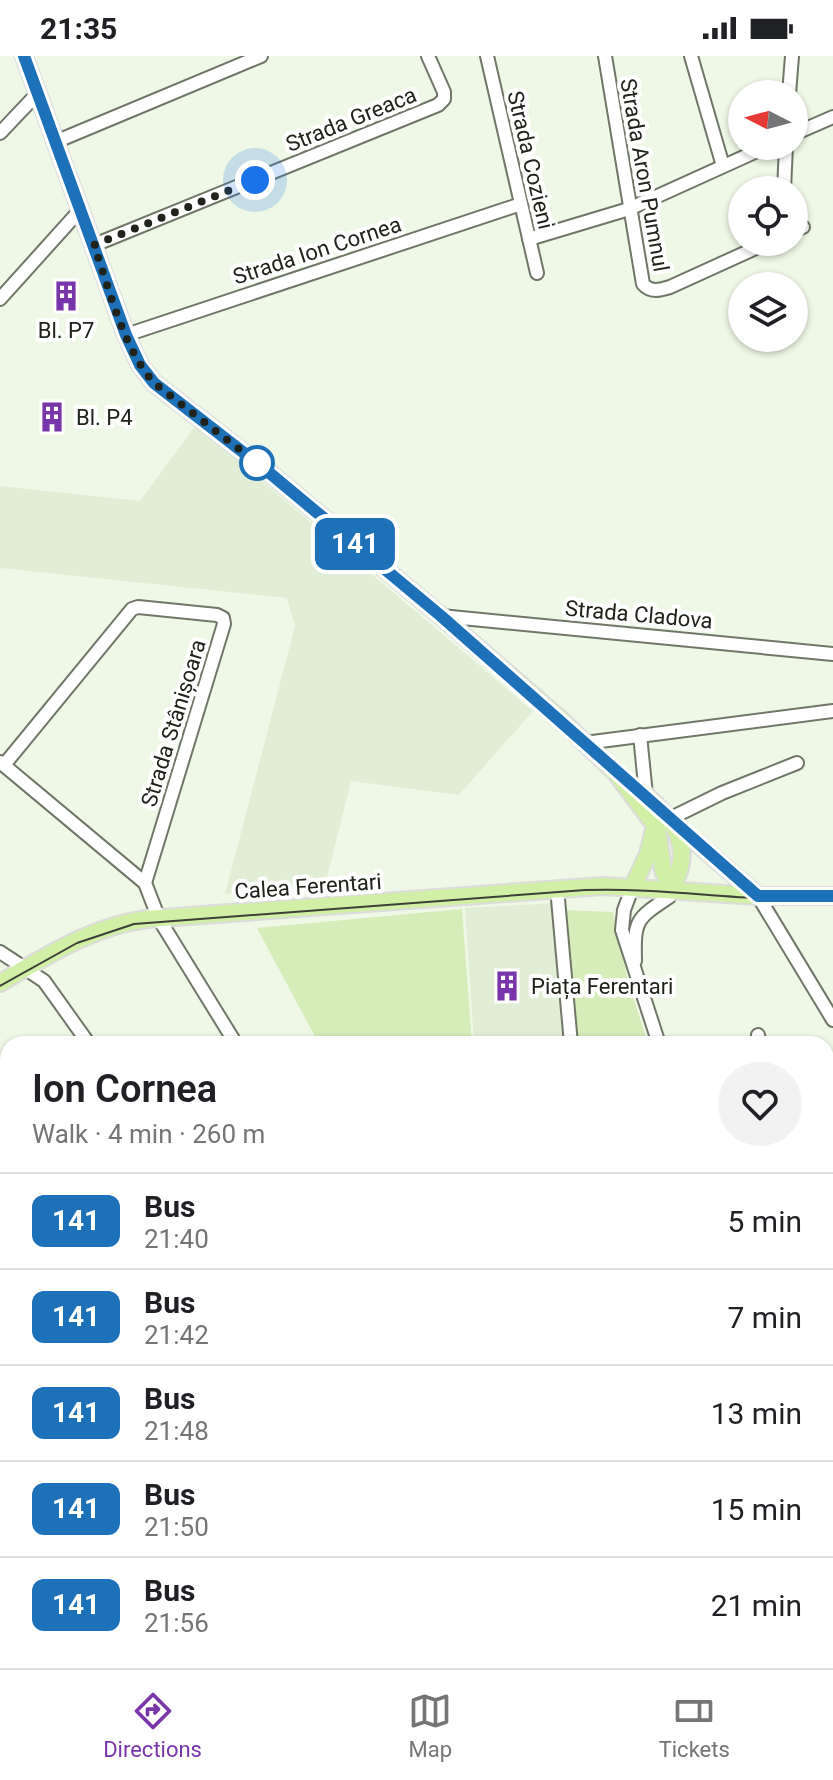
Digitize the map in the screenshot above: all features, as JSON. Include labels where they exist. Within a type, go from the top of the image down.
[{"type":"main road","points":[[24,56],[126,335],[140,365],[154,383],[266,470],[441,616],[585,743],[662,821],[758,896]]},
{"type":"main road","points":[[615,772],[646,795],[662,821],[663,870],[671,889]]},
{"type":"main road","points":[[633,886],[662,821]]},
{"type":"main road","name":"Calea Ferentari","points":[[0,983],[90,934],[129,922],[159,919],[557,888],[633,886],[830,901]]},
{"type":"street","points":[[55,142],[261,56]]},
{"type":"street","name":"Strada Greaca","points":[[94,245],[438,105],[444,99],[444,92],[428,56]]},
{"type":"street","name":"Strada Cozieni","points":[[487,56],[537,273]]},
{"type":"street","name":"Strada Aron Pumnul","points":[[605,56],[643,284],[647,289],[658,291],[737,256]]},
{"type":"street","points":[[691,56],[723,166]]},
{"type":"street","points":[[790,80],[792,56]]},
{"type":"street","points":[[0,133],[37,94]]},
{"type":"street","points":[[808,128],[833,117]]},
{"type":"street","points":[[529,239],[629,209],[736,160]]},
{"type":"street","name":"Strada Ion Cornea","points":[[126,335],[521,204]]},
{"type":"street","points":[[0,299],[81,209]]},
{"type":"street","name":"Strada Stânișoara","points":[[2,764],[132,609],[138,607],[223,618],[224,624],[145,883]]},
{"type":"street","name":"Strada Cladova","points":[[441,616],[833,654]]},
{"type":"street","points":[[585,743],[833,711]]},
{"type":"street","points":[[640,735],[646,795]]},
{"type":"street","points":[[662,821],[797,763]]},
{"type":"street","points":[[2,764],[145,883],[159,919],[231,1036]]},
{"type":"street","points":[[633,886],[624,910],[622,930],[657,1036]]},
{"type":"street","points":[[557,888],[570,1036]]},
{"type":"street","points":[[635,965],[639,920],[647,909],[669,897],[671,889]]},
{"type":"street","points":[[758,896],[833,1020]]},
{"type":"street","points":[[0,952],[44,981],[83,1036]]},
{"type":"shaded area","points":[[196,425],[533,711],[459,795],[351,781],[325,885],[225,894],[295,626],[287,598],[0,568],[0,486],[140,501]]},
{"type":"shaded area","name":"Piața Ferentari","points":[[557,903],[568,1036],[473,1036],[465,908]]},
{"type":"green space","points":[[462,909],[471,1036],[315,1036],[257,928]]},
{"type":"green space","points":[[564,910],[613,912],[627,977],[645,1036],[575,1036]]},
{"type":"tram line","points":[[0,986],[77,943],[134,924],[585,890],[833,899]]},
{"type":"bus line","name":"141","points":[[24,56],[126,335],[140,365],[154,383],[266,470],[505,670],[615,772],[626,778],[758,896],[833,896]]},
{"type":"place","name":"Bl. P7","points":[[66,296]]},
{"type":"place","name":"Bl. P4","points":[[52,417]]},
{"type":"place","name":"Piața Ferentari","points":[[507,986]]},
{"type":"route","points":[[255,180],[94,245],[126,335],[146,374],[266,470],[257,463]]}]
